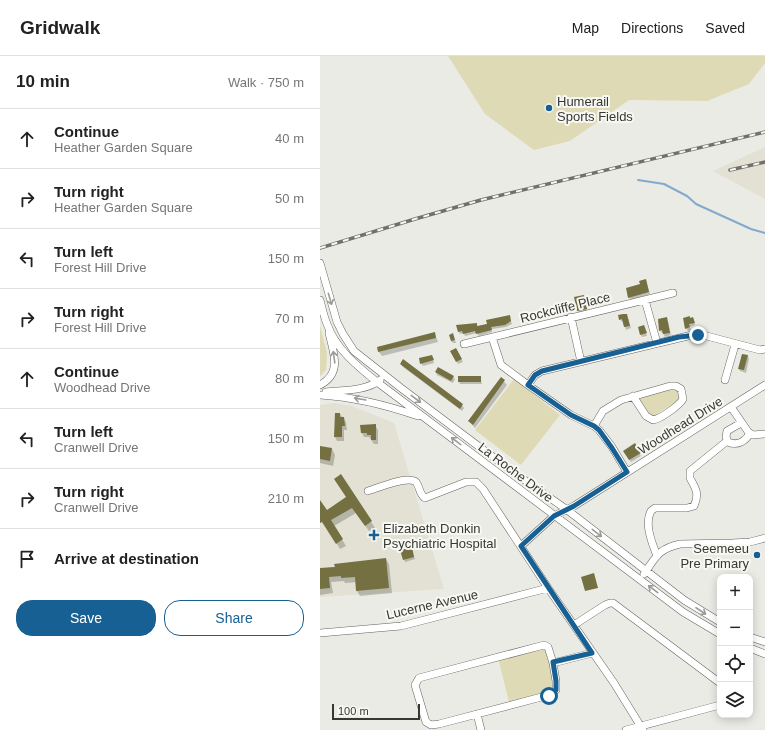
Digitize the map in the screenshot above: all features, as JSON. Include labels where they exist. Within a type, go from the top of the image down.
[{"type":"street","name":"La Roche Drive","points":[[320,263],[334,314],[343,334],[354,350],[385,376],[513,472],[566,509],[646,572],[684,600],[717,620]]},
{"type":"street","name":"Rockcliffe Place","points":[[464,344],[672,293]]},
{"type":"street","points":[[320,300],[327,325],[335,366],[331,376],[320,385]]},
{"type":"street","points":[[646,300],[657,343]]},
{"type":"street","points":[[571,317],[581,362]]},
{"type":"street","name":"La Roche Drive","points":[[327,325],[343,351],[376,382],[683,612],[717,632]]},
{"type":"street","points":[[528,385],[531,379],[539,373],[686,336],[698,335],[735,345],[760,350],[765,349]]},
{"type":"street","points":[[492,337],[501,365],[571,415],[594,426],[603,434],[627,472]]},
{"type":"street","points":[[725,380],[735,345]]},
{"type":"street","points":[[320,394],[356,389],[376,382],[385,376]]},
{"type":"street","points":[[594,426],[603,411],[621,400],[633,396],[673,385],[681,389],[683,399],[680,404],[659,418],[653,420],[646,416],[633,396]]},
{"type":"street","name":"Woodhead Drive","points":[[521,546],[554,516],[574,506],[765,385]]},
{"type":"street","points":[[320,394],[370,401],[424,418]]},
{"type":"street","points":[[731,407],[741,423],[750,433],[757,435],[765,434]]},
{"type":"street","points":[[727,441],[727,431],[741,423]]},
{"type":"street","points":[[727,441],[731,443],[740,443],[745,441],[750,433]]},
{"type":"street","points":[[657,556],[649,527],[649,517],[651,511],[655,508],[687,508],[694,506],[696,502],[696,489],[695,484],[690,478],[690,471],[727,441]]},
{"type":"street","points":[[368,491],[405,480],[415,482],[422,496],[425,498],[466,482],[476,482],[483,488],[548,588],[614,683],[642,728]]},
{"type":"street","points":[[640,580],[657,556],[666,548],[680,544],[750,542],[765,538]]},
{"type":"street","name":"Lucerne Avenue","points":[[320,633],[401,626],[548,588]]},
{"type":"street","points":[[574,626],[605,605],[611,603],[669,644],[719,682]]},
{"type":"street","points":[[753,638],[765,642]]},
{"type":"street","points":[[544,645],[548,647],[553,662],[556,686],[556,690],[553,694],[439,724],[428,724],[415,685],[417,680],[424,676],[544,645]]},
{"type":"street","points":[[753,649],[765,654]]},
{"type":"street","points":[[553,662],[592,653]]},
{"type":"street","points":[[626,730],[642,728],[717,706]]},
{"type":"street","points":[[477,714],[481,730]]},
{"type":"shaded area","name":"Humerail Sports Fields","points":[[448,56],[765,56],[765,63],[749,84],[707,101],[629,100],[570,141],[534,150],[485,114]]},
{"type":"shaded area","points":[[765,147],[765,199],[713,171]]},
{"type":"shaded area","points":[[320,326],[327,353],[326,370],[320,376]]},
{"type":"shaded area","points":[[514,379],[560,415],[521,465],[475,430]]},
{"type":"shaded area","points":[[675,387],[681,396],[679,400],[652,417],[638,397]]},
{"type":"shaded area","name":"Elizabeth Donkin Psychiatric Hospital","points":[[334,403],[352,406],[394,423],[444,589],[320,597],[320,405]]},
{"type":"shaded area","points":[[544,647],[552,663],[554,690],[509,702],[498,658]]},
{"type":"building","points":[[646,279],[649,292],[628,298],[626,288],[640,284],[639,281]]},
{"type":"building","points":[[584,295],[587,309],[577,311],[574,297]]},
{"type":"building","points":[[627,314],[630,326],[624,327],[622,319],[619,320],[618,315]]},
{"type":"building","points":[[510,315],[511,321],[505,325],[491,327],[492,330],[476,334],[475,331],[463,334],[462,331],[458,332],[456,325],[477,323],[477,326],[487,324],[486,320]]},
{"type":"building","points":[[690,316],[690,318],[693,317],[695,323],[689,324],[690,327],[685,329],[683,318]]},
{"type":"building","points":[[667,317],[670,333],[663,334],[662,330],[659,331],[658,319]]},
{"type":"building","points":[[644,325],[647,333],[640,335],[638,327]]},
{"type":"building","points":[[435,332],[436,338],[378,352],[377,347]]},
{"type":"building","points":[[453,333],[455,340],[451,341],[449,335]]},
{"type":"building","points":[[456,348],[462,359],[456,362],[450,351]]},
{"type":"building","points":[[742,354],[748,355],[744,370],[738,369]]},
{"type":"building","points":[[432,355],[434,360],[420,364],[419,358]]},
{"type":"building","points":[[403,359],[463,404],[460,409],[400,364]]},
{"type":"building","points":[[438,367],[454,376],[451,381],[435,372]]},
{"type":"building","points":[[458,376],[481,376],[481,382],[458,382]]},
{"type":"building","points":[[501,377],[505,380],[473,425],[468,421]]},
{"type":"building","points":[[335,413],[340,413],[340,417],[344,417],[345,426],[342,426],[342,437],[334,437]]},
{"type":"building","points":[[376,424],[376,440],[371,440],[371,435],[367,435],[367,433],[361,433],[360,425]]},
{"type":"building","points":[[635,443],[641,453],[629,460],[623,451]]},
{"type":"building","points":[[320,446],[332,448],[330,461],[320,459]]},
{"type":"building","points":[[341,474],[372,521],[365,526],[352,508],[331,520],[343,539],[336,544],[322,522],[320,523],[320,500],[327,510],[346,497],[334,479]]},
{"type":"building","points":[[412,547],[414,557],[403,560],[400,550]]},
{"type":"building","points":[[386,558],[389,588],[356,591],[355,577],[341,578],[341,576],[329,577],[330,588],[320,589],[320,568],[335,567],[334,564]]},
{"type":"building","points":[[594,573],[598,588],[585,591],[581,577]]},
{"type":"waterway","points":[[638,180],[664,184],[687,196],[696,204],[751,229],[765,233]]},
{"type":"railway","points":[[320,248],[481,200],[765,132]]},
{"type":"railway","points":[[730,170],[765,162]]},
{"type":"place","name":"Humerail Sports Fields","points":[[549,108]]},
{"type":"place","name":"Elizabeth Donkin Psychiatric Hospital","points":[[374,535]]},
{"type":"place","name":"Seemeeu Pre Primary","points":[[757,555]]},
{"type":"route","points":[[549,696],[556,690],[553,662],[592,653],[521,546],[549,519],[574,506],[627,472],[599,430],[571,415],[528,385],[531,379],[542,371],[679,337],[698,335]]}]
